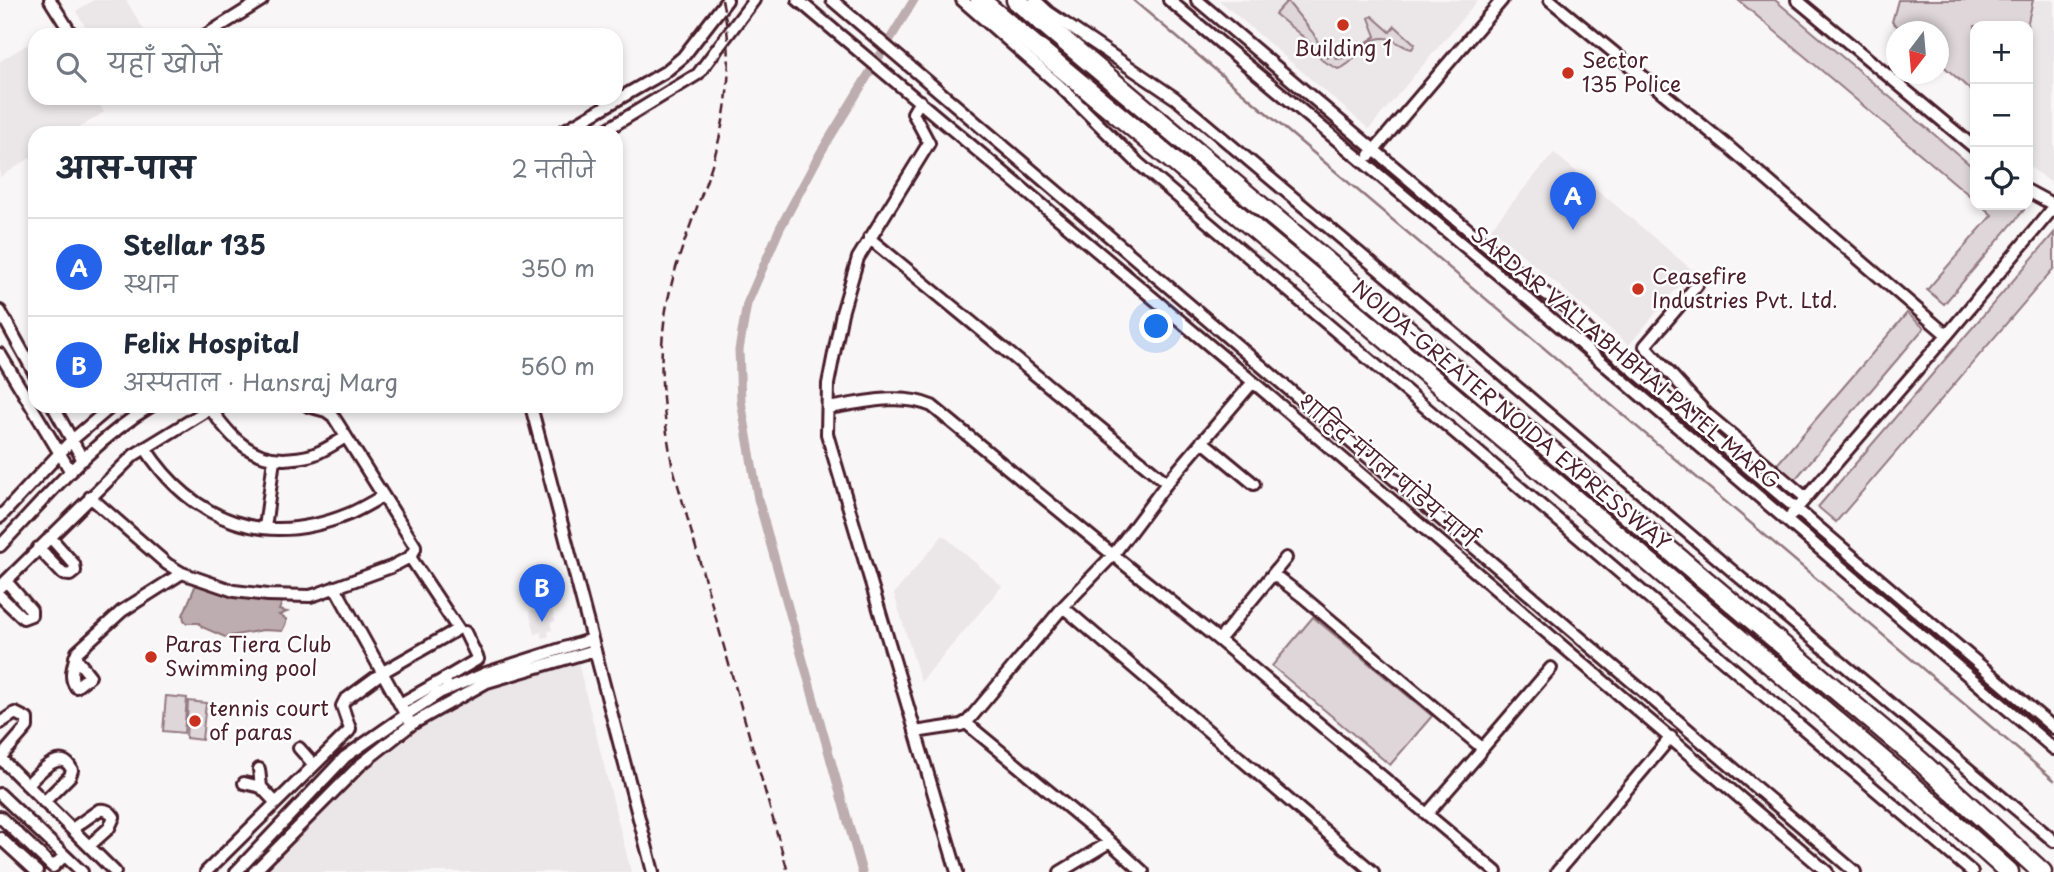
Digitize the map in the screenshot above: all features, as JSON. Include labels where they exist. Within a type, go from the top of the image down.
[{"type":"highway","name":"NOIDA-GREATER NOIDA EXPRESSWAY","points":[[1016,0],[1919,760],[2042,872]]},
{"type":"highway","name":"NOIDA-GREATER NOIDA EXPRESSWAY","points":[[982,7],[1322,285],[1904,778],[2009,872]]},
{"type":"street","points":[[50,0],[68,28]]},
{"type":"street","points":[[217,28],[262,0]]},
{"type":"street","points":[[623,96],[665,72],[683,57],[727,0]]},
{"type":"street","points":[[613,126],[698,74],[754,0]]},
{"type":"street","name":"शाहिद मंगल पांडेय मार्ग","points":[[798,0],[1253,382],[1827,872]]},
{"type":"street","points":[[833,0],[1855,872]]},
{"type":"street","points":[[962,0],[982,7],[1138,163],[1972,872]]},
{"type":"street","points":[[1035,0],[1048,12],[1175,98],[2054,841]]},
{"type":"street","name":"SARDAR VALLABHBHAI PATEL MARG","points":[[1169,0],[1529,300],[2054,749]]},
{"type":"street","name":"SARDAR VALLABHBHAI PATEL MARG","points":[[1197,0],[1536,287],[1567,308],[1591,334],[2054,728]]},
{"type":"street","points":[[1364,162],[1502,0]]},
{"type":"street","points":[[1550,0],[1730,148],[1947,335]]},
{"type":"street","points":[[1797,0],[1974,147]]},
{"type":"street","points":[[917,99],[913,113],[929,143],[858,258],[842,313],[828,384],[827,434],[957,872]]},
{"type":"street","points":[[572,126],[608,105]]},
{"type":"street","points":[[1013,180],[1027,166]]},
{"type":"street","points":[[1786,520],[1947,335],[2054,206],[2033,194]]},
{"type":"street","points":[[869,238],[1167,483]]},
{"type":"street","points":[[1697,285],[1646,346],[1706,413],[1805,498]]},
{"type":"street","points":[[0,311],[28,361]]},
{"type":"street","points":[[0,354],[28,401]]},
{"type":"street","points":[[915,732],[966,723],[1063,607],[1113,555],[1167,483],[1253,382]]},
{"type":"street","points":[[828,408],[894,399],[920,401],[932,406],[1219,640],[1496,872]]},
{"type":"street","points":[[35,413],[71,472]]},
{"type":"street","points":[[57,413],[83,460]]},
{"type":"street","points":[[0,517],[72,440],[104,413]]},
{"type":"street","points":[[0,546],[83,460],[139,413]]},
{"type":"street","points":[[0,596],[23,618],[32,615],[31,610],[3,584],[134,455],[202,413]]},
{"type":"street","points":[[216,413],[236,441],[256,454],[274,459],[310,456],[346,437]]},
{"type":"street","points":[[90,497],[140,542],[182,573],[234,591],[310,596],[383,570],[410,556],[415,549],[330,413]]},
{"type":"street","points":[[533,413],[653,872]]},
{"type":"street","points":[[1202,441],[1254,484]]},
{"type":"street","points":[[145,449],[167,477],[195,504],[239,524],[293,528],[348,515],[383,496]]},
{"type":"street","points":[[265,528],[274,459]]},
{"type":"street","points":[[38,548],[63,574],[70,575],[75,571],[74,564],[50,537]]},
{"type":"street","points":[[206,872],[350,730],[342,710],[342,702],[383,672],[458,629],[410,556]]},
{"type":"street","points":[[1219,640],[1286,558]]},
{"type":"street","points":[[75,657],[77,652],[122,611],[182,573]]},
{"type":"street","points":[[1273,574],[1479,743],[1481,750]]},
{"type":"street","points":[[335,587],[409,720]]},
{"type":"street","points":[[1063,607],[1373,872]]},
{"type":"street","points":[[254,872],[360,765],[447,684],[478,659],[465,632]]},
{"type":"street","points":[[400,704],[447,684],[594,644]]},
{"type":"street","points":[[236,872],[345,757],[409,720],[487,682],[594,644]]},
{"type":"street","points":[[1427,814],[1551,668]]},
{"type":"street","points":[[0,723],[15,713],[27,719],[27,727],[0,758],[116,872]]},
{"type":"street","points":[[966,723],[1143,872]]},
{"type":"street","points":[[1558,872],[1671,737]]},
{"type":"street","points":[[299,748],[314,765]]},
{"type":"street","points":[[27,785],[53,762],[68,762],[72,769],[69,776],[44,802]]},
{"type":"street","points":[[259,769],[261,787]]},
{"type":"street","points":[[244,783],[261,787],[276,803]]},
{"type":"street","points":[[0,793],[78,871]]},
{"type":"street","points":[[72,829],[99,810],[112,813],[112,824],[89,846]]},
{"type":"street","points":[[0,817],[52,867],[64,856]]},
{"type":"street","points":[[0,838],[37,872]]},
{"type":"street","points":[[1060,872],[1110,842]]},
{"type":"shaded area","points":[[94,0],[126,0],[143,28],[86,28],[76,11]]},
{"type":"shaded area","points":[[1219,0],[1478,0],[1369,129]]},
{"type":"shaded area","points":[[1738,0],[1775,0],[1970,165],[1970,196]]},
{"type":"shaded area","points":[[1898,0],[2033,0],[2028,21],[1970,21],[1970,90],[1949,71],[1949,21],[1892,21]]},
{"type":"shaded area","points":[[2033,0],[2054,0],[2054,183],[2033,169],[2033,21],[2028,21]]},
{"type":"shaded area","points":[[1287,1],[1313,33],[1327,58],[1333,54],[1337,59],[1343,58],[1376,36],[1369,18],[1372,16],[1390,32],[1395,26],[1415,44],[1412,49],[1385,38],[1371,41],[1350,62],[1338,69],[1323,61],[1307,40],[1275,14]]},
{"type":"shaded area","points":[[28,44],[28,105],[100,105],[104,112],[82,126],[28,126],[28,159],[0,177],[0,61]]},
{"type":"shaded area","points":[[1554,153],[1692,270],[1629,345],[1491,228]]},
{"type":"shaded area","points":[[1986,210],[2024,210],[1944,304],[1927,290],[1992,215]]},
{"type":"shaded area","points":[[2054,233],[2054,268],[1836,522],[1818,507]]},
{"type":"shaded area","points":[[1907,313],[1924,328],[1792,483],[1774,468]]},
{"type":"shaded area","points":[[943,535],[1002,586],[921,682],[894,594]]},
{"type":"shaded area","points":[[197,582],[283,600],[279,610],[287,612],[279,615],[286,619],[282,631],[263,630],[225,637],[199,623],[187,623],[183,615]]},
{"type":"shaded area","points":[[551,606],[555,621],[550,623],[552,630],[548,631],[549,636],[542,638],[541,632],[535,634],[529,611]]},
{"type":"shaded area","points":[[1313,617],[1432,716],[1390,765],[1272,666]]},
{"type":"shaded area","points":[[577,659],[631,872],[270,872],[267,869],[389,748],[494,682]]},
{"type":"shaded area","points":[[166,696],[187,698],[184,733],[163,731]]},
{"type":"shaded area","name":"tennis court of paras","points":[[188,701],[206,703],[202,740],[186,738]]},
{"type":"waterway","points":[[862,872],[758,499],[741,401],[739,350],[747,304],[780,228],[821,152],[914,0]]},
{"type":"waterway","points":[[1133,0],[2054,780]]},
{"type":"railway","points":[[722,0],[729,59],[726,99],[714,158],[678,260],[669,295],[663,337],[663,401],[672,464],[788,872]]},
{"type":"place","name":"Building 1","points":[[1343,25]]},
{"type":"place","name":"Sector 135 Police","points":[[1568,73]]},
{"type":"place","name":"Stellar 135","points":[[1573,230]]},
{"type":"place","name":"Ceasefire Industries Pvt. Ltd.","points":[[1638,289]]},
{"type":"place","name":"Felix Hospital","points":[[542,622]]},
{"type":"place","name":"Paras Tiera Club Swimming pool","points":[[151,657]]},
{"type":"place","name":"tennis court of paras","points":[[195,721]]}]
